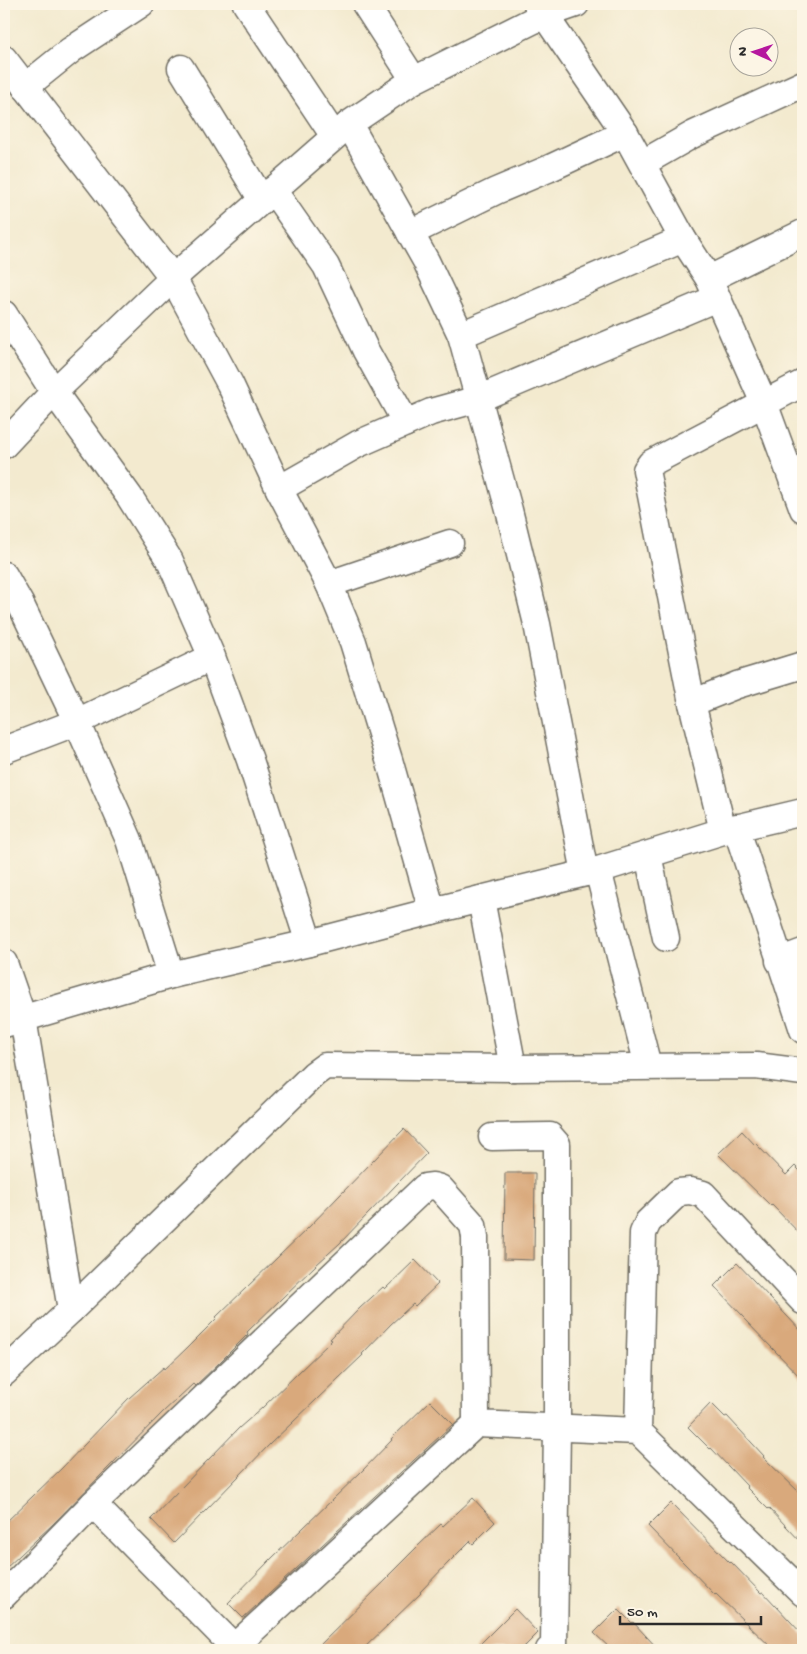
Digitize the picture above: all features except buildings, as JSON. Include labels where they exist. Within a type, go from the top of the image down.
[{"type":"street","points":[[25,87],[71,50],[141,4]]},
{"type":"street","points":[[246,4],[341,130],[410,233],[440,288],[461,335],[509,510],[537,624],[591,872],[648,1066]]},
{"type":"street","points":[[365,4],[414,80]]},
{"type":"street","points":[[4,446],[54,392],[173,278],[341,130],[414,80],[540,9],[576,4]]},
{"type":"street","points":[[540,9],[625,133],[683,239],[713,289],[764,403],[803,509]]},
{"type":"street","points":[[4,59],[173,278],[230,384],[279,489],[329,584],[353,642],[432,911]]},
{"type":"street","points":[[181,68],[267,195],[326,266],[366,351],[406,423]]},
{"type":"street","points":[[643,163],[692,135],[803,84]]},
{"type":"street","points":[[410,233],[496,191],[625,133]]},
{"type":"street","points":[[279,489],[358,444],[431,412],[478,399],[713,289],[803,233]]},
{"type":"street","points":[[461,335],[683,239]]},
{"type":"street","points":[[4,314],[54,392],[128,496],[170,561],[212,657],[250,760],[310,943]]},
{"type":"street","points":[[803,383],[651,463],[646,470],[692,703],[729,829],[803,1030]]},
{"type":"street","points":[[329,584],[450,543]]},
{"type":"street","points":[[4,575],[21,605],[77,722],[129,840],[171,974]]},
{"type":"street","points":[[4,750],[77,722],[212,657]]},
{"type":"street","points":[[692,703],[737,685],[803,665]]},
{"type":"street","points":[[13,1021],[171,974],[310,943],[591,872],[729,829],[803,812]]},
{"type":"street","points":[[648,854],[666,938]]},
{"type":"street","points":[[481,899],[513,1068]]},
{"type":"street","points":[[779,961],[803,952]]},
{"type":"street","points":[[4,963],[13,1021],[71,1310]]},
{"type":"street","points":[[4,1373],[314,1074],[325,1066],[513,1068],[756,1066],[803,1072]]},
{"type":"street","points":[[492,1137],[550,1136],[557,1144],[557,1428],[554,1649]]},
{"type":"street","points":[[4,1595],[93,1504],[425,1187],[433,1186],[440,1188],[473,1225],[475,1237],[476,1424]]},
{"type":"street","points":[[638,1431],[643,1233],[648,1222],[678,1192],[690,1191],[703,1194],[803,1301]]},
{"type":"street","points":[[93,1504],[232,1649],[476,1424],[638,1431],[803,1593]]}]
